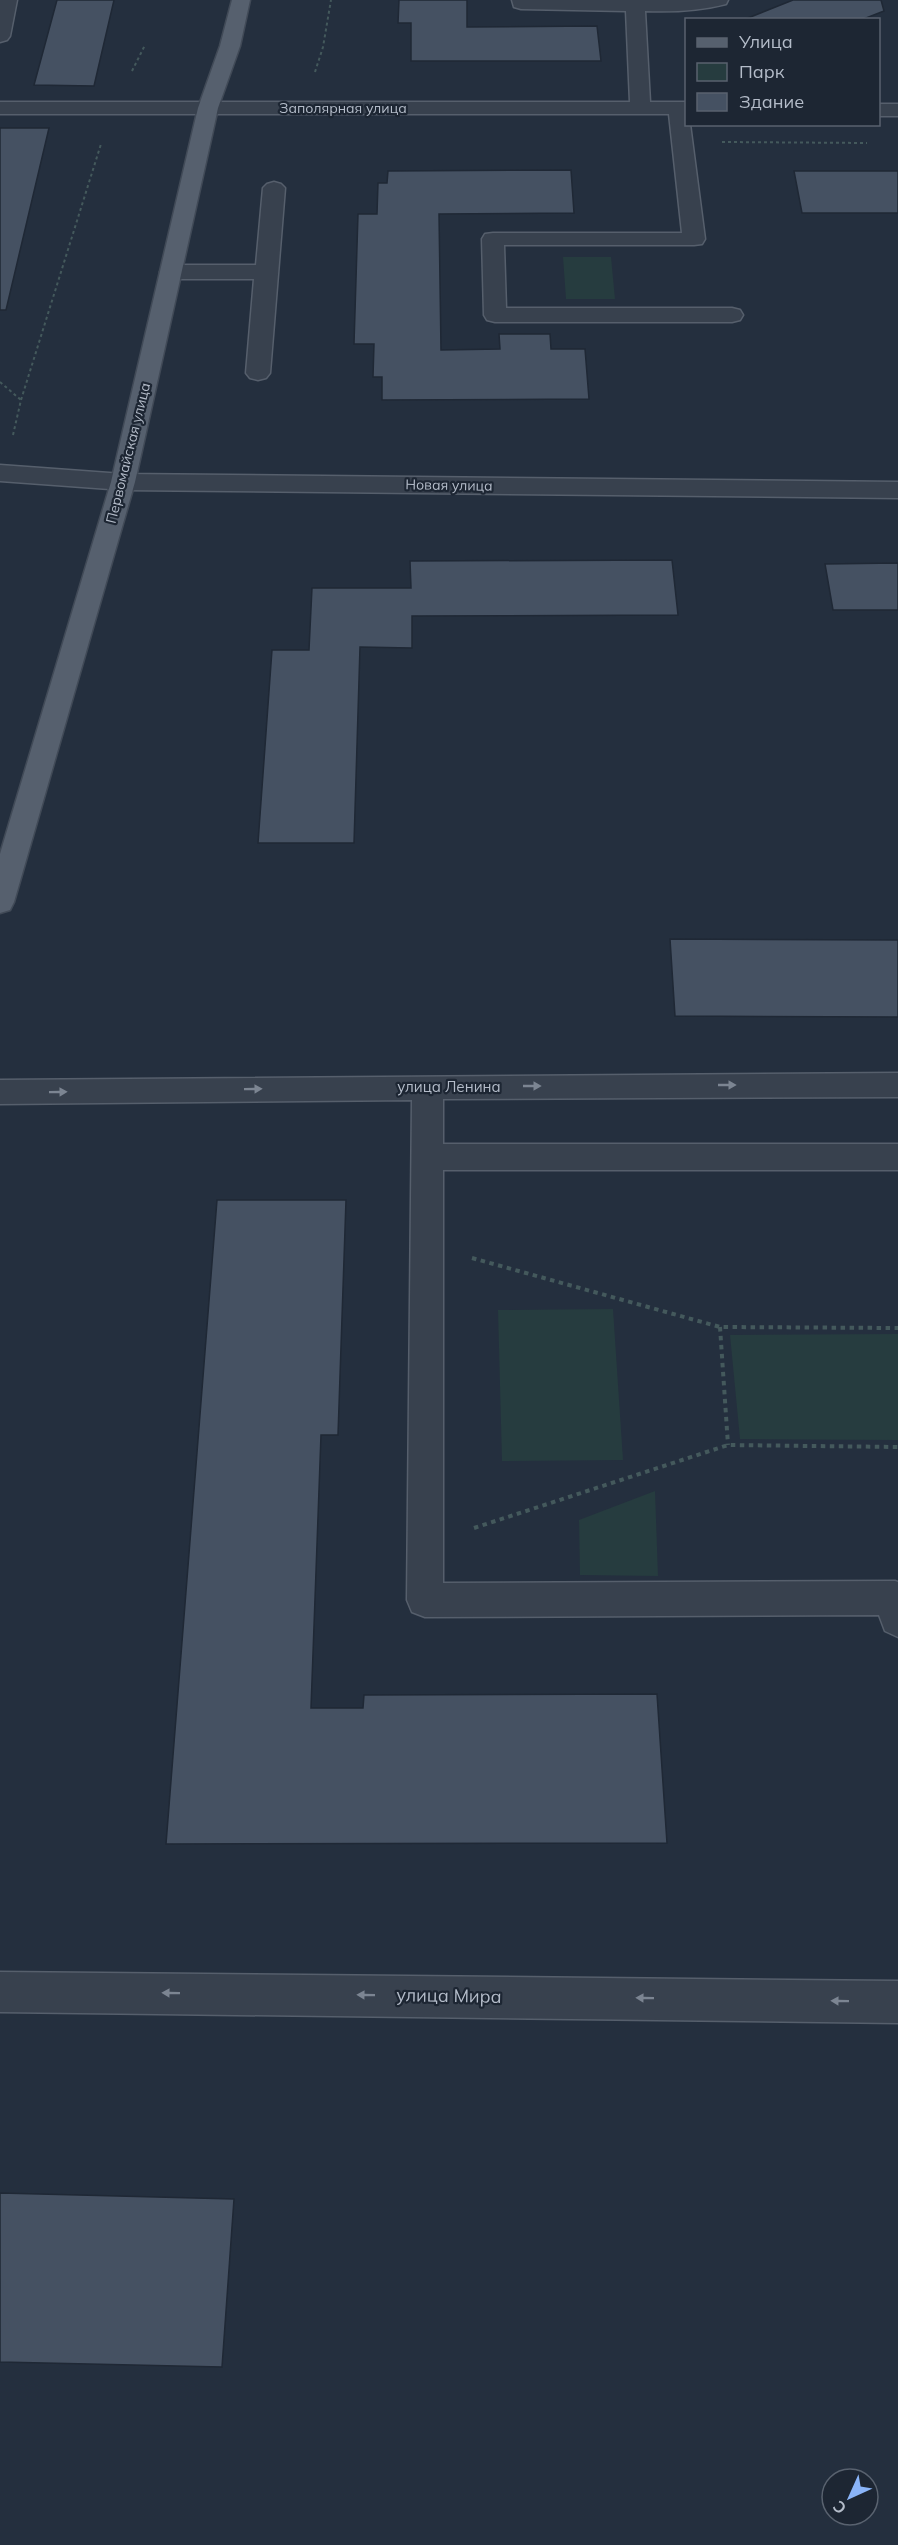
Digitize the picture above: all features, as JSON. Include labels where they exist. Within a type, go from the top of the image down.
[{"type":"main road","name":"Первомайская улица","points":[[0,902],[123,482],[208,108],[230,46],[241,0]]},
{"type":"street","points":[[0,36],[8,0]]},
{"type":"street","points":[[521,0],[521,3],[680,6],[718,0]]},
{"type":"street","points":[[635,5],[640,108]]},
{"type":"street","name":"Заполярная улица","points":[[0,108],[682,108]]},
{"type":"street","points":[[682,108],[694,240],[493,239],[495,315],[732,315]]},
{"type":"street","points":[[880,110],[898,110]]},
{"type":"street","points":[[258,373],[274,188]]},
{"type":"street","points":[[171,272],[266,272]]},
{"type":"street","name":"Новая улица","points":[[3,473],[123,482],[898,490]]},
{"type":"street","name":"улица Ленина","points":[[0,1092],[898,1084]]},
{"type":"street","points":[[428,1087],[425,1245],[425,1600],[897,1605]]},
{"type":"street","points":[[426,1157],[898,1157]]},
{"type":"street","name":"улица Мира","points":[[0,1992],[898,2002]]},
{"type":"path","points":[[3,473],[21,400],[112,108],[145,45]]},
{"type":"path","points":[[0,382],[21,400]]},
{"type":"path","points":[[425,1245],[720,1327],[898,1328]]},
{"type":"path","points":[[720,1327],[728,1445]]},
{"type":"path","points":[[425,1544],[728,1445],[898,1446]]},
{"type":"green space","points":[[563,257],[611,257],[615,299],[566,299]]},
{"type":"green space","points":[[613,1309],[623,1460],[502,1461],[498,1310]]},
{"type":"green space","points":[[898,1334],[898,1440],[740,1439],[730,1335]]},
{"type":"green space","points":[[655,1491],[658,1576],[580,1575],[579,1520]]},
{"type":"building","points":[[57,0],[114,0],[94,86],[34,85]]},
{"type":"building","points":[[399,0],[467,0],[467,27],[597,26],[601,61],[411,61],[411,23],[398,23]]},
{"type":"building","points":[[793,0],[881,0],[884,11],[866,18],[748,18]]},
{"type":"building","points":[[0,128],[49,128],[6,310],[0,310]]},
{"type":"building","points":[[571,170],[574,213],[439,214],[441,350],[500,349],[499,334],[550,334],[551,349],[585,349],[589,399],[382,400],[382,377],[373,377],[374,344],[354,344],[358,214],[377,214],[378,183],[387,183],[388,171]]},
{"type":"building","points":[[794,171],[898,171],[898,213],[802,213]]},
{"type":"building","points":[[672,560],[678,615],[412,616],[412,648],[360,647],[354,843],[258,843],[272,650],[309,650],[312,588],[411,588],[410,561]]},
{"type":"building","points":[[898,563],[898,610],[833,610],[825,564]]},
{"type":"building","points":[[670,939],[898,940],[898,1017],[675,1016]]},
{"type":"building","points":[[217,1200],[346,1200],[338,1435],[321,1435],[311,1708],[363,1708],[364,1695],[657,1694],[667,1843],[166,1844]]},
{"type":"building","points":[[0,2193],[234,2199],[222,2367],[0,2362]]}]
